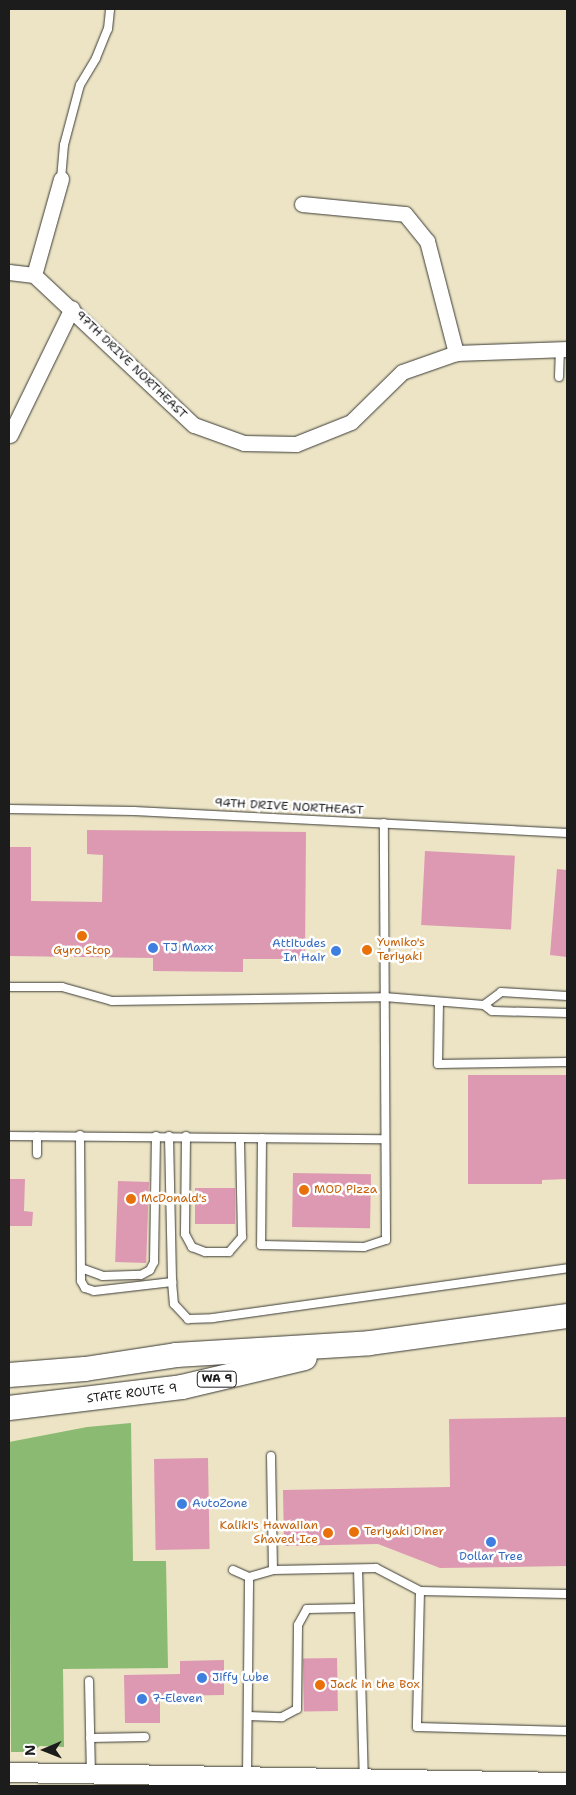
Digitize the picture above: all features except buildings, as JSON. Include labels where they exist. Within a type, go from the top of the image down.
[{"type":"main road","name":"STATE ROUTE 9","points":[[9,1375],[115,1364],[176,1355],[370,1343],[567,1316]]},
{"type":"main road","name":"STATE ROUTE 9","points":[[9,1408],[182,1387],[370,1343]]},
{"type":"main road","points":[[9,1358],[115,1364]]},
{"type":"street","points":[[9,272],[34,275],[61,179]]},
{"type":"street","points":[[302,204],[406,214],[427,241],[456,353]]},
{"type":"street","name":"97TH DRIVE NORTHEAST","points":[[34,275],[72,308],[194,425],[244,443],[296,444],[351,422],[402,372],[456,353],[564,349]]},
{"type":"street","points":[[9,435],[72,308]]},
{"type":"street","points":[[9,1772],[196,1782],[241,1781],[364,1784],[547,1784],[567,1782]]},
{"type":"lane","points":[[61,179],[64,146],[80,85],[108,29],[110,9]]},
{"type":"lane","points":[[559,377],[564,349]]},
{"type":"lane","name":"94TH DRIVE NORTHEAST","points":[[9,809],[134,811],[567,833]]},
{"type":"lane","points":[[262,1138],[261,1245],[364,1246],[386,1240],[384,823]]},
{"type":"lane","points":[[9,986],[62,986],[112,1000],[384,997],[484,1005],[492,1010],[567,1013]]},
{"type":"lane","points":[[484,1005],[501,992],[567,996]]},
{"type":"lane","points":[[439,1002],[438,1064],[567,1062]]},
{"type":"lane","points":[[9,1136],[80,1135],[385,1139]]},
{"type":"lane","points":[[80,1135],[81,1281],[85,1288],[94,1291],[172,1282]]},
{"type":"lane","points":[[37,1136],[37,1154]]},
{"type":"lane","points":[[81,1268],[102,1276],[141,1275],[150,1270],[154,1262],[156,1136]]},
{"type":"lane","points":[[169,1136],[174,1304],[188,1319],[213,1318],[567,1268]]},
{"type":"lane","points":[[186,1136],[185,1234],[192,1247],[205,1252],[229,1252],[242,1237],[240,1138]]},
{"type":"lane","points":[[271,1456],[273,1570]]},
{"type":"lane","points":[[233,1570],[249,1577],[273,1570],[376,1568],[420,1591],[567,1594]]},
{"type":"lane","points":[[358,1569],[364,1784]]},
{"type":"lane","points":[[241,1781],[248,1716],[249,1577]]},
{"type":"lane","points":[[420,1591],[417,1727],[567,1731]]},
{"type":"lane","points":[[248,1716],[282,1717],[297,1709],[298,1625],[307,1610],[358,1608]]},
{"type":"lane","points":[[89,1681],[91,1775]]},
{"type":"lane","points":[[90,1738],[145,1737]]},
{"type":"green space","points":[[131,1423],[133,1561],[166,1561],[168,1668],[63,1669],[64,1747],[40,1746],[32,1752],[11,1752],[9,1442],[87,1427]]},
{"type":"place","name":"Gyro Stop","points":[[82,936]]},
{"type":"place","name":"TJ Maxx","points":[[153,948]]},
{"type":"place","name":"Yumiko's Teriyaki","points":[[367,950]]},
{"type":"place","name":"Attitudes In Hair","points":[[336,951]]},
{"type":"place","name":"MOD Pizza","points":[[304,1190]]},
{"type":"place","name":"McDonald's","points":[[131,1199]]},
{"type":"place","name":"AutoZone","points":[[182,1504]]},
{"type":"place","name":"Teriyaki Diner","points":[[354,1532]]},
{"type":"place","name":"Kaliki's Hawaiian Shaved Ice","points":[[328,1533]]},
{"type":"place","name":"Dollar Tree","points":[[491,1542]]},
{"type":"place","name":"Jiffy Lube","points":[[202,1678]]},
{"type":"place","name":"Jack in the Box","points":[[320,1685]]},
{"type":"place","name":"7-Eleven","points":[[142,1699]]}]
